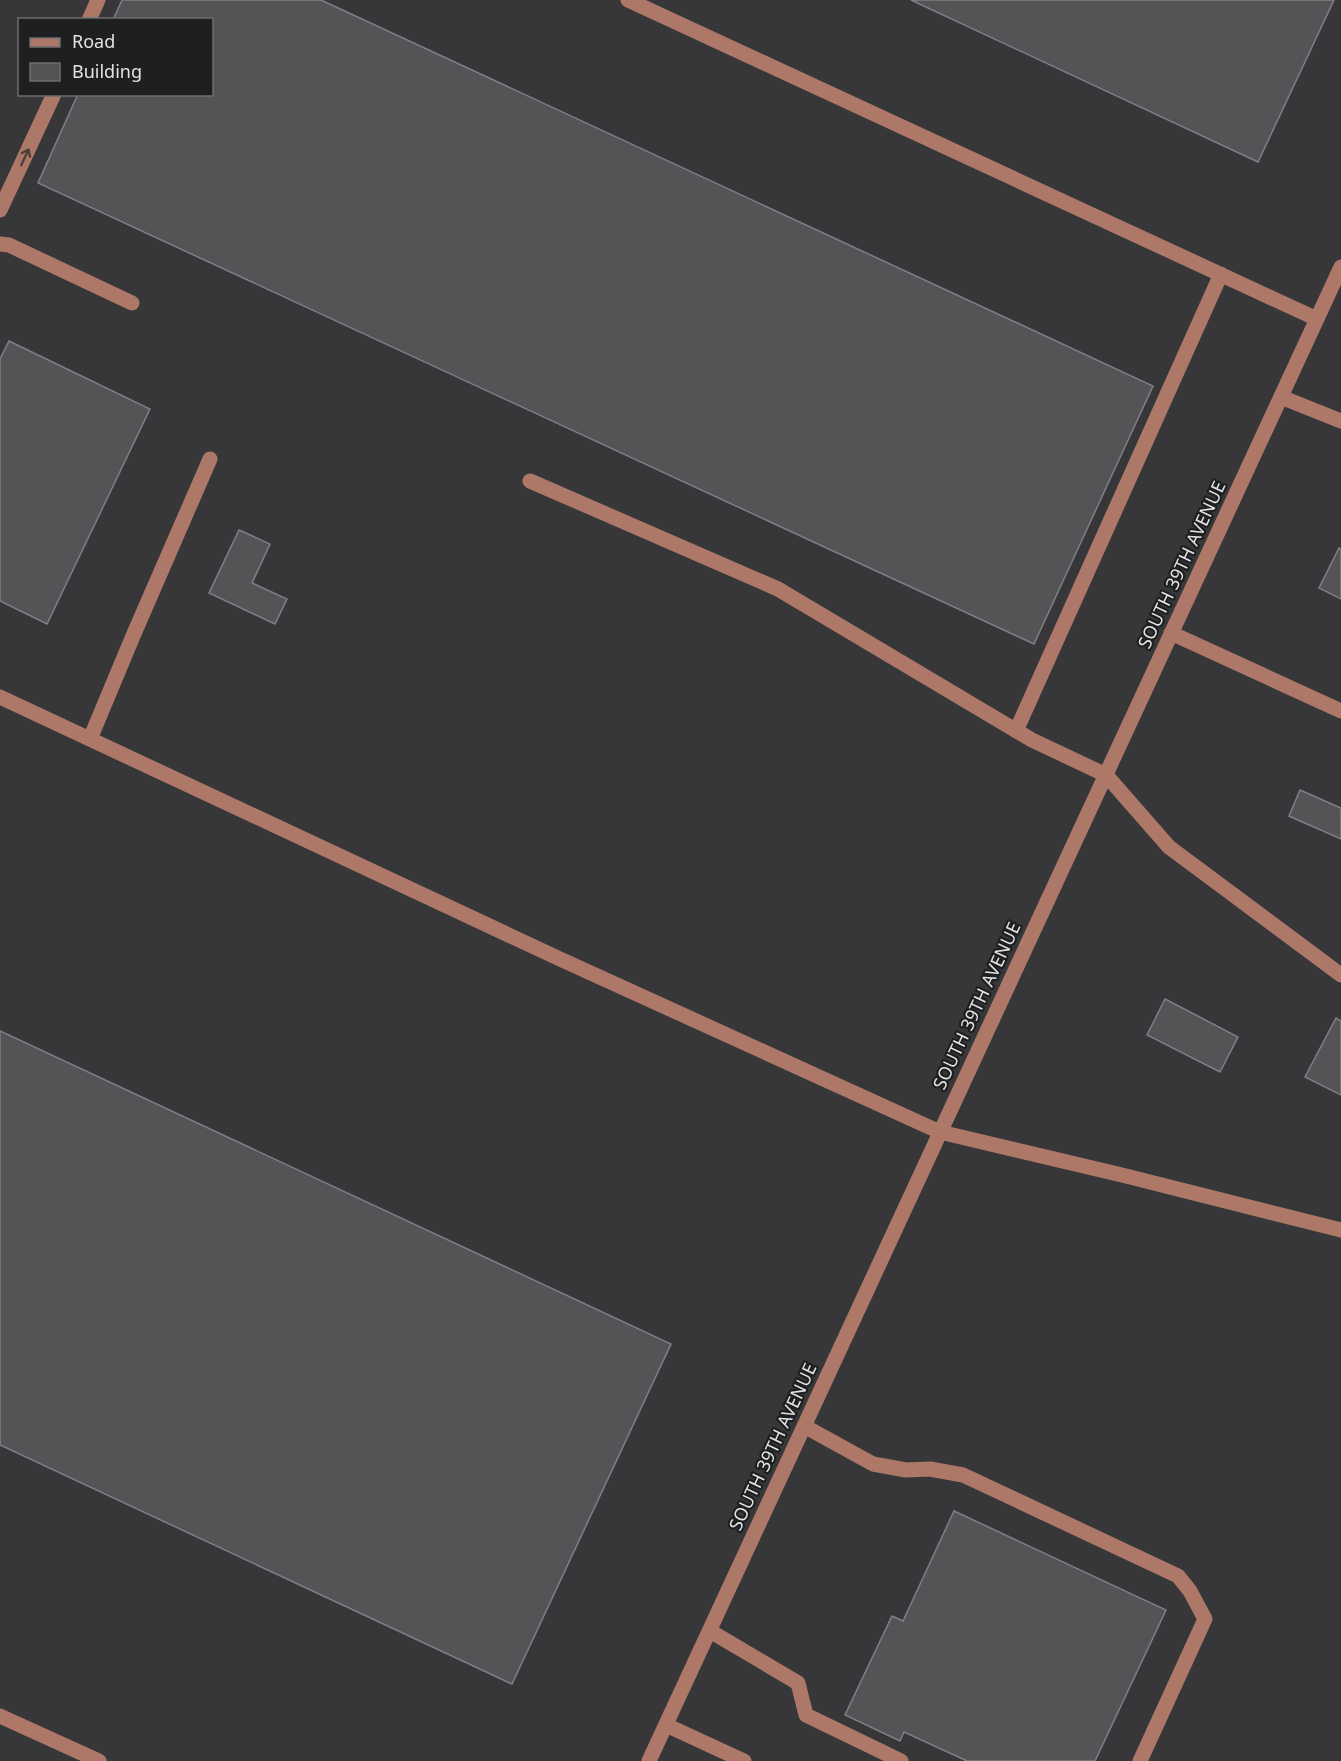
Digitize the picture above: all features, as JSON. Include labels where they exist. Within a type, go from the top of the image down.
[{"type":"street","points":[[90,18],[98,0]]},
{"type":"street","points":[[628,0],[1317,319]]},
{"type":"street","points":[[0,210],[53,96]]},
{"type":"street","points":[[0,244],[9,245],[132,303]]},
{"type":"street","name":"SOUTH 39TH AVENUE","points":[[649,1761],[1341,267]]},
{"type":"street","points":[[1016,731],[1221,274]]},
{"type":"street","points":[[1281,397],[1341,422]]},
{"type":"street","points":[[90,739],[210,459]]},
{"type":"street","points":[[530,481],[778,589],[1016,731],[1106,775],[1169,847],[1341,975]]},
{"type":"street","points":[[1171,633],[1341,711]]},
{"type":"street","points":[[0,697],[560,959],[940,1132],[1341,1230]]},
{"type":"street","points":[[804,1426],[873,1464],[906,1470],[930,1469],[963,1475],[1178,1576],[1190,1591],[1205,1619],[1140,1761]]},
{"type":"street","points":[[710,1631],[798,1683],[806,1715],[901,1761]]},
{"type":"street","points":[[0,1716],[99,1761]]},
{"type":"street","points":[[666,1725],[744,1761]]},
{"type":"building","points":[[122,0],[321,0],[1153,386],[1034,644],[38,183],[77,96],[213,96],[213,18],[114,18]]},
{"type":"building","points":[[911,0],[1334,0],[1258,162]]},
{"type":"building","points":[[9,341],[150,409],[47,624],[0,601],[0,359]]},
{"type":"building","points":[[239,530],[270,544],[252,583],[287,599],[275,624],[209,593]]},
{"type":"building","points":[[1339,548],[1341,549],[1341,599],[1319,588]]},
{"type":"building","points":[[1300,790],[1341,808],[1341,839],[1289,816]]},
{"type":"building","points":[[1165,999],[1238,1037],[1220,1072],[1147,1035]]},
{"type":"building","points":[[1336,1018],[1341,1021],[1341,1095],[1305,1077]]},
{"type":"building","points":[[0,1031],[671,1344],[512,1684],[0,1445]]},
{"type":"building","points":[[954,1511],[1166,1610],[1095,1761],[967,1761],[904,1732],[900,1741],[845,1715],[892,1616],[903,1621]]}]
